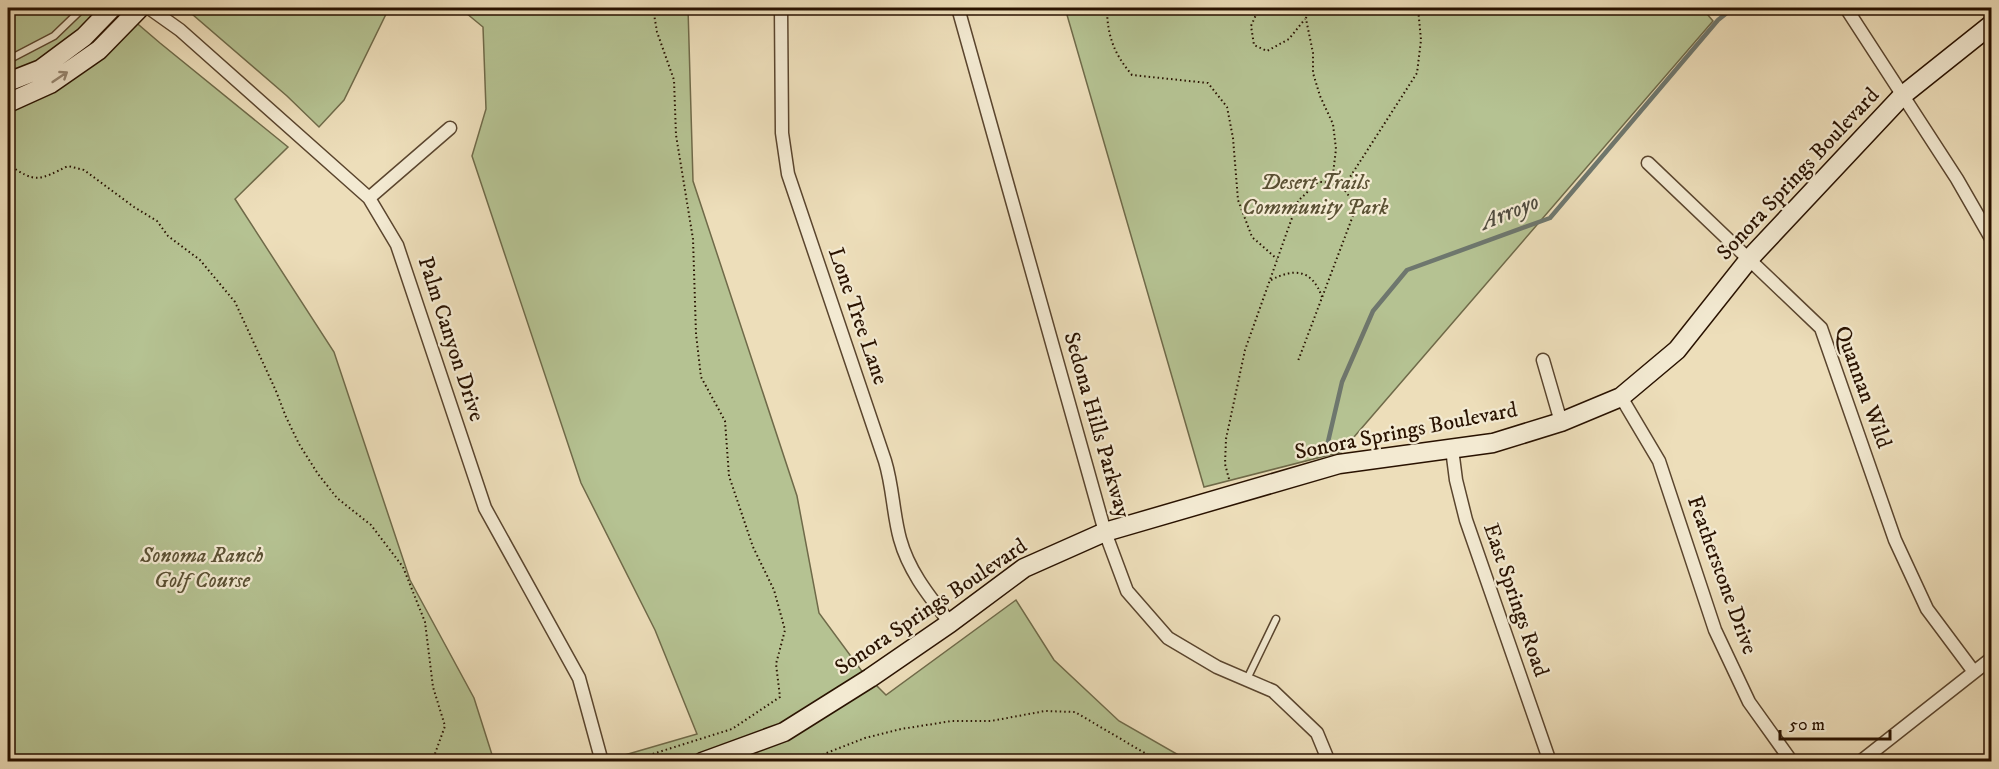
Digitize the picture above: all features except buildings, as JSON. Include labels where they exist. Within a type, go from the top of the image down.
[{"type":"street","points":[[8,82],[41,69],[84,37],[112,8]]},
{"type":"street","points":[[8,103],[50,84],[99,50],[140,8]]},
{"type":"street","name":"Palm Canyon Drive","points":[[149,8],[180,30],[369,198],[398,245],[485,508],[579,678],[602,762]]},
{"type":"street","name":"Lone Tree Lane","points":[[781,8],[782,133],[783,153],[788,174],[885,461],[892,484],[903,550],[918,579],[950,623]]},
{"type":"street","name":"Sedona Hills Parkway","points":[[958,8],[1105,532],[1126,591],[1168,638],[1217,667],[1273,690],[1317,733],[1329,762]]},
{"type":"street","points":[[1846,8],[1957,179],[1992,240]]},
{"type":"street","name":"Sonora Springs Boulevard","points":[[702,762],[784,732],[870,678],[1024,568],[1105,532],[1339,464],[1493,443],[1561,422],[1621,397],[1677,350],[1750,258],[1903,95],[1992,24]]},
{"type":"street","points":[[369,198],[450,128]]},
{"type":"street","name":"Quannan Wild","points":[[1648,163],[1821,328],[1895,540],[1927,609],[1974,672]]},
{"type":"street","points":[[1542,360],[1561,422]]},
{"type":"street","name":"Featherstone Drive","points":[[1621,397],[1659,461],[1715,630],[1749,702],[1792,762]]},
{"type":"street","name":"East Springs Road","points":[[1452,449],[1456,480],[1466,520],[1550,762]]},
{"type":"street","points":[[1860,762],[1992,658]]},
{"type":"lane","points":[[8,9],[12,8]]},
{"type":"lane","points":[[8,60],[54,36],[83,8]]},
{"type":"lane","points":[[1247,680],[1276,619]]},
{"type":"path","points":[[627,762],[732,729],[780,697],[776,664],[784,630],[774,590],[753,547],[729,476],[725,421],[701,376],[696,334],[693,239],[676,135],[674,80],[657,32],[653,8]]},
{"type":"path","points":[[1107,8],[1107,24],[1118,58],[1132,75],[1208,83],[1227,106],[1233,138],[1238,200],[1252,237],[1277,259]]},
{"type":"path","points":[[1259,8],[1251,26],[1254,45],[1267,51],[1289,39],[1306,19]]},
{"type":"path","points":[[1307,8],[1306,19],[1313,52],[1313,73],[1320,96],[1333,124],[1336,149],[1332,182]]},
{"type":"path","points":[[1343,188],[1417,73],[1421,40],[1418,8]]},
{"type":"path","points":[[8,164],[23,175],[42,178],[68,166],[84,170],[157,221],[168,236],[200,260],[235,302],[299,444],[337,498],[371,525],[403,567],[425,622],[433,687],[445,726],[432,762]]},
{"type":"path","points":[[1233,495],[1225,464],[1226,439],[1245,350],[1298,201],[1318,182],[1332,182],[1343,188],[1352,199],[1354,213],[1298,362]]},
{"type":"path","points":[[1270,280],[1286,273],[1298,272],[1310,277],[1318,286],[1322,297]]},
{"type":"path","points":[[817,762],[824,754],[865,738],[901,729],[952,721],[991,721],[1045,711],[1075,712],[1160,762]]},
{"type":"green space","name":"Sonoma Ranch Golf Course","points":[[8,8],[119,8],[288,147],[235,199],[334,352],[410,580],[474,698],[494,761],[8,761]]},
{"type":"green space","points":[[185,8],[389,8],[344,100],[319,127],[287,96]]},
{"type":"green space","points":[[460,8],[688,8],[693,181],[797,496],[819,613],[861,670],[886,695],[1016,600],[1054,660],[1119,721],[1189,761],[604,761],[697,734],[655,630],[581,483],[472,156],[486,109],[483,27]]},
{"type":"green space","name":"Desert Trails Community Park","points":[[1065,8],[1702,8],[1713,21],[1341,452],[1204,487]]},
{"type":"waterway","name":"Arroyo","points":[[1327,446],[1342,382],[1373,311],[1407,270],[1550,218],[1718,20],[1733,8]]}]
